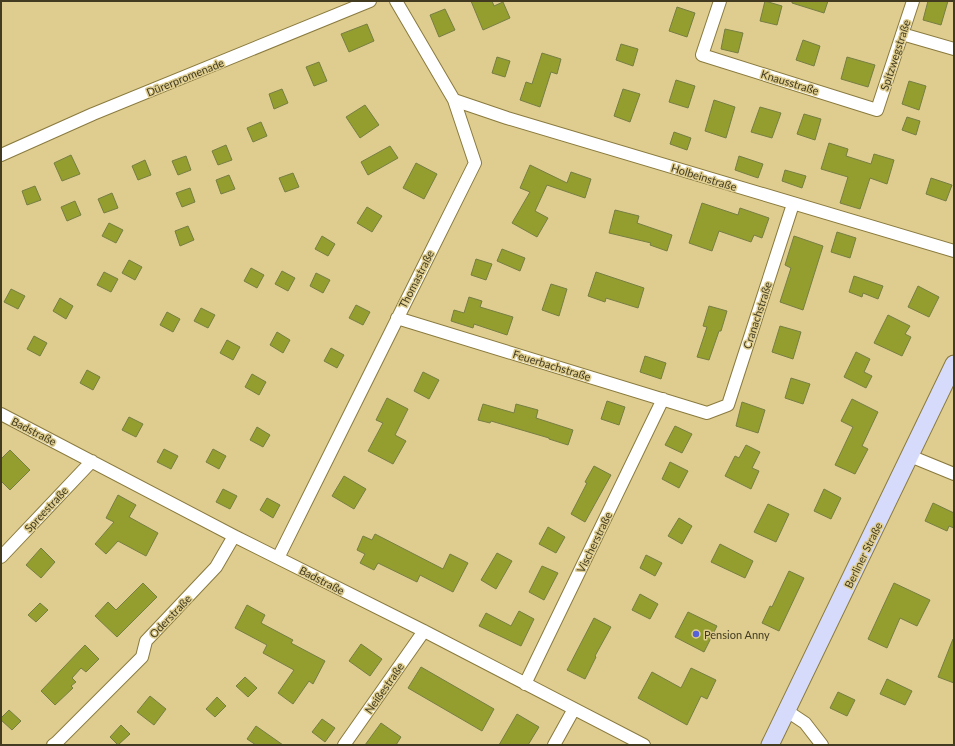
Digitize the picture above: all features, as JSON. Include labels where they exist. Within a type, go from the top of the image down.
[{"type":"main road","name":"Berliner Straße","points":[[770,745],[954,364]]},
{"type":"street","name":"Dürerpromenade","points":[[1,155],[93,114],[370,1]]},
{"type":"street","name":"Thomastraße","points":[[278,558],[474,163],[454,100],[396,1]]},
{"type":"street","name":"Knausstraße","points":[[720,1],[702,55],[877,110]]},
{"type":"street","name":"Spitzwegstraße","points":[[877,110],[913,1]]},
{"type":"street","points":[[902,34],[954,49]]},
{"type":"street","name":"Holbeinstraße","points":[[454,100],[507,118],[954,252]]},
{"type":"street","name":"Cranachstraße","points":[[707,413],[728,405],[793,204]]},
{"type":"street","name":"Feuerbachstraße","points":[[397,318],[707,413]]},
{"type":"street","name":"Vischerstraße","points":[[525,684],[662,399]]},
{"type":"street","name":"Badstraße","points":[[1,414],[234,536],[424,631],[644,745]]},
{"type":"street","points":[[910,456],[954,474]]},
{"type":"street","name":"Spreestraße","points":[[1,557],[92,461]]},
{"type":"street","name":"Oderstraße","points":[[53,745],[142,657],[146,641],[216,567],[234,536]]},
{"type":"street","name":"Neißestraße","points":[[344,745],[424,631]]},
{"type":"street","points":[[554,745],[574,710]]},
{"type":"street","points":[[787,711],[805,723],[822,745]]},
{"type":"building","points":[[471,1],[492,1],[494,6],[503,2],[510,18],[483,30]]},
{"type":"building","points":[[765,1],[782,6],[777,25],[760,21]]},
{"type":"building","points":[[792,1],[828,1],[824,13],[792,3]]},
{"type":"building","points":[[928,1],[948,1],[941,25],[923,20]]},
{"type":"building","points":[[677,7],[695,13],[687,37],[669,31]]},
{"type":"building","points":[[445,9],[455,30],[439,37],[430,15]]},
{"type":"building","points":[[367,24],[374,41],[349,52],[341,34]]},
{"type":"building","points":[[725,29],[743,33],[738,53],[721,49]]},
{"type":"building","points":[[803,40],[820,46],[814,66],[796,60]]},
{"type":"building","points":[[621,44],[638,49],[633,66],[616,60]]},
{"type":"building","points":[[542,53],[561,59],[557,74],[551,72],[540,107],[520,100],[526,82],[532,84]]},
{"type":"building","points":[[497,57],[510,61],[505,77],[492,73]]},
{"type":"building","points":[[847,57],[875,65],[868,87],[841,79]]},
{"type":"building","points":[[319,62],[327,81],[314,86],[306,67]]},
{"type":"building","points":[[676,80],[695,86],[688,108],[669,102]]},
{"type":"building","points":[[909,81],[926,86],[919,110],[902,104]]},
{"type":"building","points":[[282,89],[288,103],[274,109],[269,94]]},
{"type":"building","points":[[623,89],[640,94],[630,122],[614,116]]},
{"type":"building","points":[[714,100],[735,107],[726,138],[705,131]]},
{"type":"building","points":[[365,105],[379,125],[360,138],[346,117]]},
{"type":"building","points":[[760,107],[781,113],[772,138],[751,132]]},
{"type":"building","points":[[804,114],[821,119],[815,140],[797,134]]},
{"type":"building","points":[[907,117],[920,121],[916,135],[902,130]]},
{"type":"building","points":[[261,122],[267,136],[253,142],[247,128]]},
{"type":"building","points":[[674,132],[691,138],[687,150],[670,144]]},
{"type":"building","points":[[829,143],[848,149],[846,156],[871,164],[874,154],[894,160],[887,184],[870,178],[860,209],[840,203],[848,177],[821,169]]},
{"type":"building","points":[[226,145],[232,160],[218,165],[212,151]]},
{"type":"building","points":[[390,146],[398,158],[368,175],[361,162]]},
{"type":"building","points":[[71,155],[80,174],[62,181],[54,163]]},
{"type":"building","points":[[186,156],[191,170],[178,175],[172,161]]},
{"type":"building","points":[[739,156],[763,164],[758,178],[735,170]]},
{"type":"building","points":[[145,160],[151,175],[138,180],[132,166]]},
{"type":"building","points":[[416,163],[437,174],[424,199],[403,188]]},
{"type":"building","points":[[530,165],[567,183],[571,172],[591,179],[585,198],[547,185],[535,211],[548,218],[537,237],[512,223],[530,192],[520,188]]},
{"type":"building","points":[[785,170],[806,176],[802,188],[782,181]]},
{"type":"building","points":[[293,173],[299,187],[285,192],[279,178]]},
{"type":"building","points":[[229,175],[235,189],[221,194],[216,180]]},
{"type":"building","points":[[931,178],[952,185],[946,201],[926,194]]},
{"type":"building","points":[[35,186],[41,200],[27,205],[22,191]]},
{"type":"building","points":[[190,188],[195,202],[182,207],[176,193]]},
{"type":"building","points":[[112,193],[118,208],[104,213],[98,199]]},
{"type":"building","points":[[75,201],[81,215],[67,221],[61,207]]},
{"type":"building","points":[[702,203],[738,215],[740,208],[769,218],[762,238],[754,235],[751,242],[719,231],[712,251],[689,243]]},
{"type":"building","points":[[367,207],[382,216],[372,232],[357,223]]},
{"type":"building","points":[[615,210],[639,216],[637,223],[672,235],[667,251],[650,245],[651,243],[609,233]]},
{"type":"building","points":[[109,223],[123,230],[116,243],[102,236]]},
{"type":"building","points":[[188,226],[194,240],[180,246],[175,231]]},
{"type":"building","points":[[837,232],[856,238],[850,258],[831,252]]},
{"type":"building","points":[[322,236],[335,244],[328,256],[315,249]]},
{"type":"building","points":[[794,236],[823,246],[803,310],[780,302],[791,268],[785,265]]},
{"type":"building","points":[[502,249],[525,258],[520,271],[497,261]]},
{"type":"building","points":[[476,259],[492,264],[486,280],[471,275]]},
{"type":"building","points":[[129,260],[142,267],[135,280],[122,273]]},
{"type":"building","points":[[251,268],[264,275],[257,288],[244,281]]},
{"type":"building","points":[[282,271],[295,278],[288,291],[275,284]]},
{"type":"building","points":[[104,272],[118,279],[111,292],[97,285]]},
{"type":"building","points":[[596,272],[644,288],[638,308],[606,298],[605,302],[588,296]]},
{"type":"building","points":[[316,273],[330,280],[323,293],[310,286]]},
{"type":"building","points":[[854,276],[883,286],[878,299],[863,293],[862,297],[849,292]]},
{"type":"building","points":[[551,284],[567,289],[559,316],[542,310]]},
{"type":"building","points":[[918,286],[939,297],[929,317],[908,307]]},
{"type":"building","points":[[11,289],[25,296],[18,309],[4,302]]},
{"type":"building","points":[[469,297],[482,301],[480,307],[513,317],[507,335],[474,324],[473,328],[451,321],[454,310],[464,313]]},
{"type":"building","points":[[60,298],[73,306],[66,319],[53,311]]},
{"type":"building","points":[[356,305],[370,312],[363,325],[349,318]]},
{"type":"building","points":[[709,306],[727,311],[721,331],[719,331],[709,360],[697,357],[707,327],[703,326]]},
{"type":"building","points":[[201,308],[215,315],[208,328],[194,321]]},
{"type":"building","points":[[167,312],[180,319],[173,332],[160,325]]},
{"type":"building","points":[[888,315],[910,326],[905,334],[911,337],[902,356],[874,343]]},
{"type":"building","points":[[780,326],[801,332],[793,359],[772,352]]},
{"type":"building","points":[[277,332],[290,340],[283,353],[270,345]]},
{"type":"building","points":[[34,336],[47,343],[40,356],[27,349]]},
{"type":"building","points":[[227,340],[240,347],[233,360],[220,353]]},
{"type":"building","points":[[331,348],[344,355],[337,368],[324,361]]},
{"type":"building","points":[[856,352],[870,359],[864,372],[872,376],[866,388],[844,377]]},
{"type":"building","points":[[645,356],[666,363],[661,379],[640,372]]},
{"type":"building","points":[[87,370],[100,377],[93,390],[80,383]]},
{"type":"building","points":[[423,372],[439,380],[429,399],[414,391]]},
{"type":"building","points":[[252,374],[266,382],[259,395],[245,387]]},
{"type":"building","points":[[791,378],[810,384],[803,404],[785,398]]},
{"type":"building","points":[[387,398],[408,409],[395,435],[406,441],[393,464],[368,451],[383,423],[376,420]]},
{"type":"building","points":[[852,399],[878,412],[862,446],[868,449],[855,474],[835,465],[853,427],[841,421]]},
{"type":"building","points":[[607,401],[625,407],[619,425],[601,419]]},
{"type":"building","points":[[742,402],[765,410],[758,433],[736,426]]},
{"type":"building","points":[[483,404],[514,413],[516,404],[538,410],[536,418],[573,430],[568,445],[491,421],[490,423],[478,420]]},
{"type":"building","points":[[129,417],[143,424],[136,437],[122,430]]},
{"type":"building","points":[[675,426],[692,434],[682,453],[665,445]]},
{"type":"building","points":[[257,427],[270,435],[263,447],[250,440]]},
{"type":"building","points":[[746,445],[760,452],[752,468],[759,471],[751,489],[725,476],[735,456],[739,458]]},
{"type":"building","points":[[164,449],[178,456],[171,469],[157,462]]},
{"type":"building","points":[[213,449],[226,456],[219,469],[206,462]]},
{"type":"building","points":[[10,450],[30,470],[10,490],[1,481],[1,459]]},
{"type":"building","points":[[670,462],[688,471],[679,488],[662,479]]},
{"type":"building","points":[[594,466],[611,475],[585,522],[571,514],[587,483],[585,482]]},
{"type":"building","points":[[344,476],[366,489],[354,509],[332,496]]},
{"type":"building","points":[[223,489],[237,496],[230,509],[216,502]]},
{"type":"building","points":[[824,489],[841,498],[831,519],[814,511]]},
{"type":"building","points":[[118,495],[136,505],[129,517],[158,533],[146,556],[118,541],[106,554],[95,544],[114,522],[106,518]]},
{"type":"building","points":[[267,498],[280,505],[273,518],[260,510]]},
{"type":"building","points":[[933,503],[954,513],[954,528],[949,526],[947,531],[925,521]]},
{"type":"building","points":[[768,504],[789,514],[776,542],[754,532]]},
{"type":"building","points":[[679,518],[692,526],[682,544],[668,536]]},
{"type":"building","points":[[548,527],[565,537],[556,553],[539,544]]},
{"type":"building","points":[[375,534],[443,569],[450,554],[468,563],[453,592],[420,575],[417,582],[378,563],[374,570],[360,563],[365,554],[357,550],[363,536],[372,540]]},
{"type":"building","points":[[720,544],[753,561],[745,578],[711,562]]},
{"type":"building","points":[[41,548],[55,562],[41,578],[26,565]]},
{"type":"building","points":[[497,553],[512,561],[496,589],[481,580]]},
{"type":"building","points":[[646,555],[662,563],[655,576],[640,568]]},
{"type":"building","points":[[542,566],[558,573],[544,600],[529,592]]},
{"type":"building","points":[[789,571],[804,578],[779,631],[762,623],[770,606],[772,607]]},
{"type":"building","points":[[143,583],[157,597],[117,637],[95,616],[108,602],[116,610]]},
{"type":"building","points":[[894,583],[930,600],[917,626],[900,618],[887,648],[868,639]]},
{"type":"building","points":[[640,594],[658,604],[650,619],[632,610]]},
{"type":"building","points":[[40,603],[48,610],[36,622],[28,615]]},
{"type":"building","points":[[247,605],[265,615],[261,623],[293,640],[291,643],[325,661],[313,684],[309,681],[293,704],[278,693],[294,670],[263,653],[267,645],[235,628]]},
{"type":"building","points":[[519,611],[534,619],[521,646],[479,626],[486,613],[511,626]]},
{"type":"building","points":[[688,612],[717,626],[704,652],[675,637]]},
{"type":"building","points":[[594,618],[611,627],[595,656],[596,657],[585,679],[567,670]]},
{"type":"building","points":[[954,639],[954,683],[938,677]]},
{"type":"building","points":[[361,644],[382,659],[370,676],[349,661]]},
{"type":"building","points":[[85,645],[99,659],[86,672],[81,668],[72,678],[76,682],[71,686],[73,688],[55,705],[41,691]]},
{"type":"building","points":[[421,667],[494,709],[482,731],[408,688]]},
{"type":"building","points":[[691,668],[716,680],[707,699],[701,696],[687,725],[638,698],[652,672],[681,688]]},
{"type":"building","points":[[245,677],[257,688],[248,697],[236,686]]},
{"type":"building","points":[[887,679],[912,691],[905,705],[880,694]]},
{"type":"building","points":[[838,692],[855,700],[847,716],[830,708]]},
{"type":"building","points":[[150,696],[166,709],[154,725],[137,712]]},
{"type":"building","points":[[217,697],[226,706],[215,717],[206,709]]},
{"type":"building","points":[[9,710],[21,721],[12,730],[1,720],[1,718]]},
{"type":"building","points":[[517,714],[539,727],[528,745],[499,745]]},
{"type":"building","points":[[322,719],[335,728],[325,742],[312,732]]},
{"type":"building","points":[[381,723],[401,737],[396,745],[365,745]]},
{"type":"building","points":[[121,725],[130,734],[118,745],[110,737]]},
{"type":"building","points":[[256,726],[283,745],[256,745],[247,739]]},
{"type":"place","name":"Pension Anny","points":[[696,634]]}]
